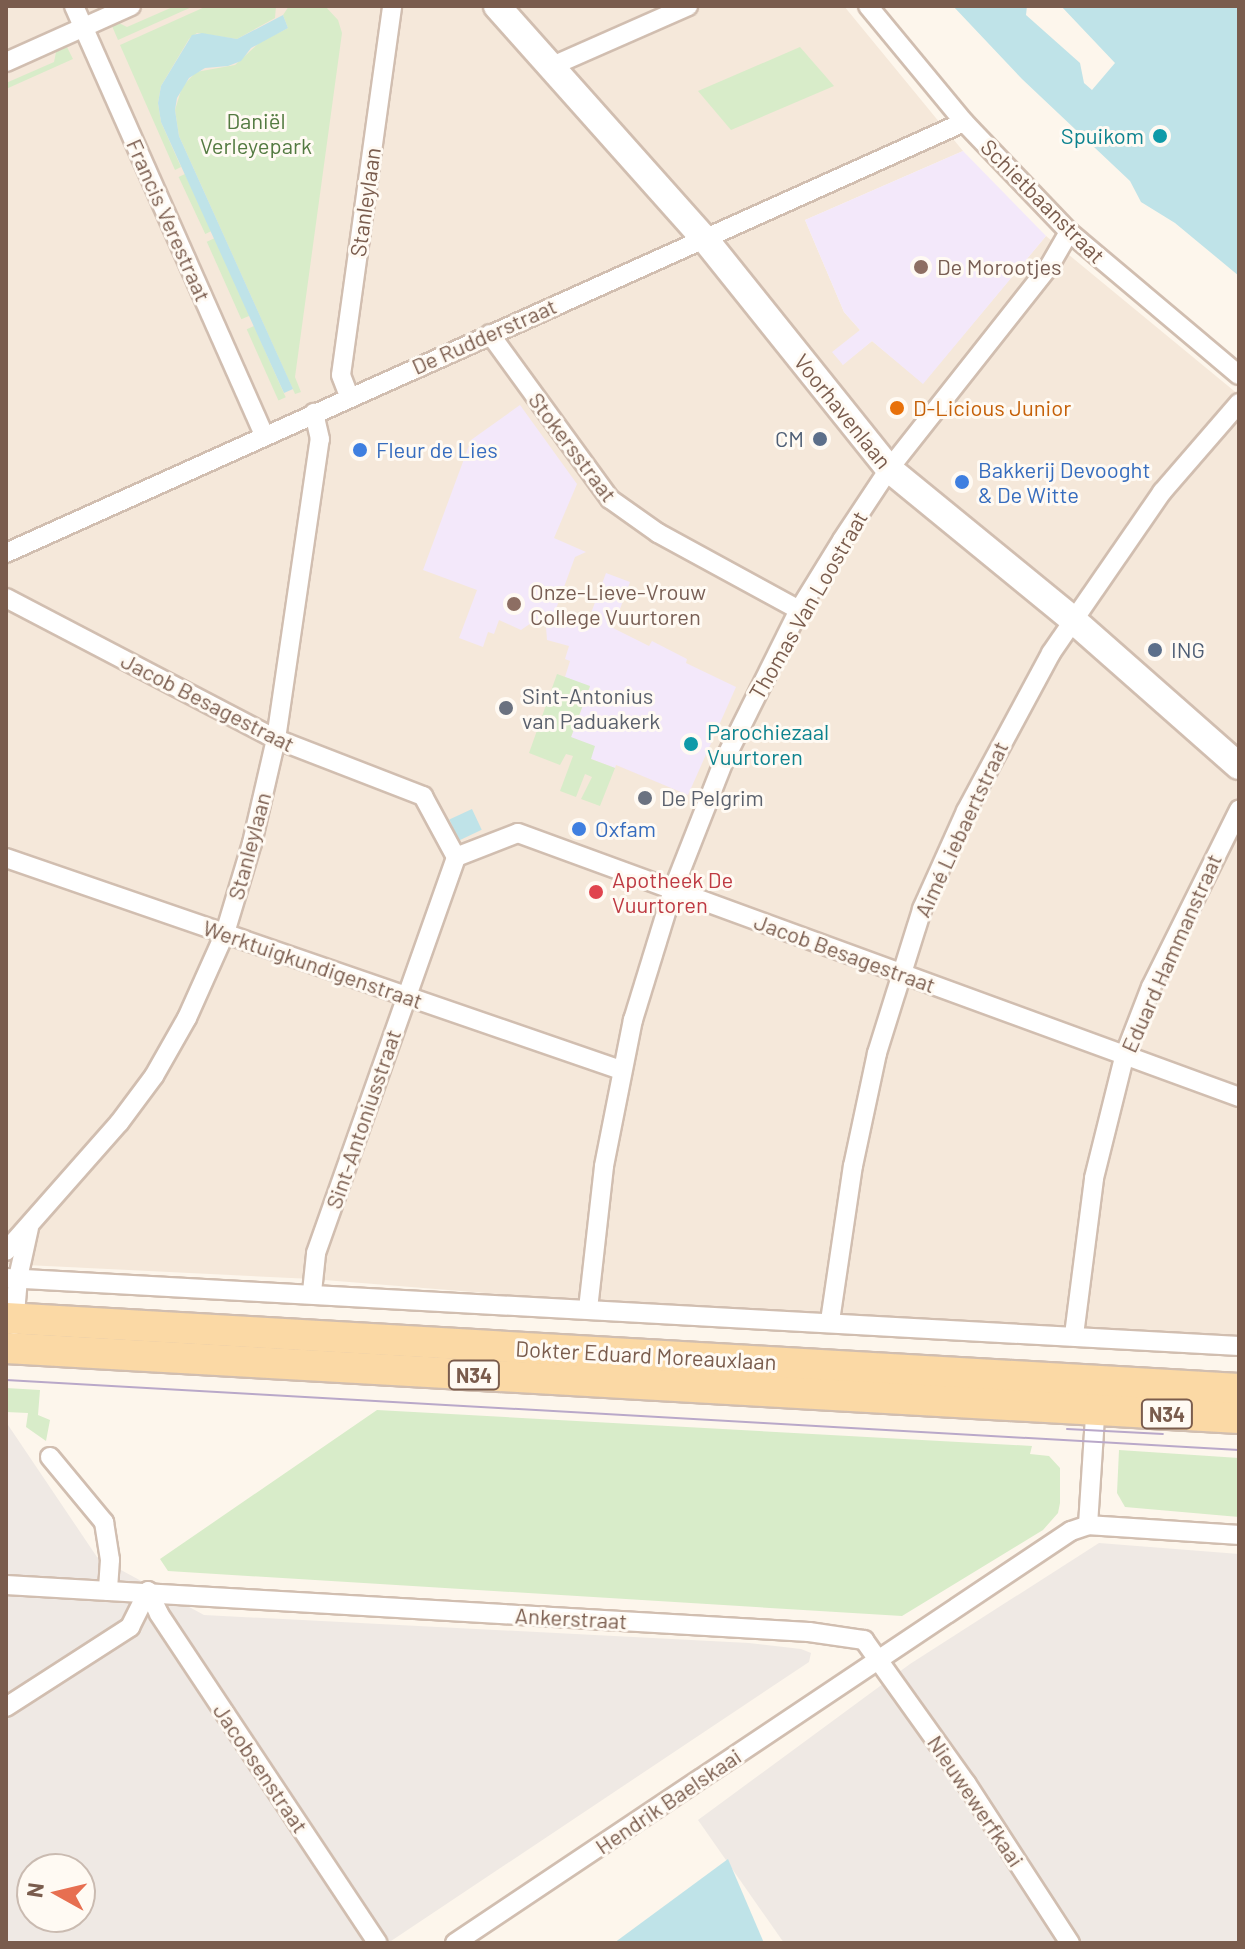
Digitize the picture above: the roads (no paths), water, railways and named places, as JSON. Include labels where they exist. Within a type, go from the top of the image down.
[{"type":"main road","name":"Dokter Eduard Moreauxlaan","points":[[10,1333],[1097,1396],[1239,1418]]},
{"type":"main road","name":"Dokter Eduard Moreauxlaan","points":[[1097,1396],[1239,1389]]},
{"type":"street","name":"Francis Verestraat","points":[[74,6],[264,434]]},
{"type":"street","points":[[6,62],[131,6]]},
{"type":"street","name":"Stanleylaan","points":[[349,396],[341,375],[392,6]]},
{"type":"street","name":"Voorhavenlaan","points":[[497,6],[704,238],[889,469],[1072,619],[1239,766]]},
{"type":"street","points":[[550,67],[688,6]]},
{"type":"street","name":"Schietbaanstraat","points":[[868,6],[964,122],[1069,232],[1239,375]]},
{"type":"street","name":"De Rudderstraat","points":[[6,553],[264,434],[964,122]]},
{"type":"street","name":"Thomas Van Loostraat","points":[[588,1309],[604,1166],[621,1070],[673,890],[723,763],[799,610],[889,469],[1050,265],[1069,232]]},
{"type":"street","name":"Stokersstraat","points":[[490,334],[610,499],[658,533],[799,610]]},
{"type":"street","name":"Aimé Liebaertstraat","points":[[830,1321],[853,1166],[877,1053],[899,973],[922,909],[966,811],[1011,723],[1072,619],[1162,492],[1239,403]]},
{"type":"street","name":"Stanleylaan","points":[[6,1251],[119,1123],[154,1076],[187,1018],[225,933],[252,843],[276,739],[320,439],[314,413]]},
{"type":"street","name":"Jacob Besagestraat","points":[[6,598],[276,739],[423,796],[456,857],[518,833],[1239,1097]]},
{"type":"street","name":"Eduard Hammanstraat","points":[[1074,1335],[1094,1178],[1125,1054],[1151,987],[1239,810]]},
{"type":"street","name":"Sint-Antoniusstraat","points":[[312,1292],[316,1253],[456,857]]},
{"type":"street","name":"Werktuigkundigenstraat","points":[[6,858],[621,1070]]},
{"type":"street","name":"Stanleylaan","points":[[10,1333],[12,1278],[31,1222]]},
{"type":"street","name":"Dokter Eduard Moreauxlaan","points":[[12,1278],[312,1292],[1239,1346]]},
{"type":"street","points":[[1088,1525],[1097,1396]]},
{"type":"street","points":[[50,1457],[104,1522],[110,1560],[108,1591]]},
{"type":"street","points":[[881,1659],[1071,1531],[1088,1525],[1239,1535]]},
{"type":"street","name":"Ankerstraat","points":[[6,1585],[809,1632],[864,1640],[881,1659]]},
{"type":"street","points":[[6,1707],[130,1627],[148,1591]]},
{"type":"street","name":"Jacobsenstraat","points":[[148,1591],[167,1627],[378,1943]]},
{"type":"street","name":"Hendrik Baelskaai","points":[[455,1943],[881,1659]]},
{"type":"street","name":"Nieuwewerfkaai","points":[[881,1659],[1070,1943]]},
{"type":"water","name":"Spuikom","points":[[953,6],[1027,6],[1026,15],[1080,63],[1084,83],[1092,90],[1115,63],[1061,6],[1239,6],[1239,276],[1175,223],[1141,202],[1130,181],[1022,79]]},
{"type":"water","points":[[283,15],[288,28],[251,48],[241,61],[228,66],[205,68],[189,78],[177,98],[175,110],[179,136],[293,389],[284,393],[161,122],[158,103],[161,86],[192,35],[202,33],[237,39]]},
{"type":"water","points":[[472,809],[482,830],[459,840],[449,820]]},
{"type":"water","points":[[728,1859],[764,1943],[614,1943]]},
{"type":"tram line","points":[[6,1380],[1239,1450]]},
{"type":"tram line","points":[[1067,1429],[1163,1434]]},
{"type":"place","name":"Spuikom","points":[[1160,136]]},
{"type":"place","name":"De Morootjes","points":[[921,267]]},
{"type":"place","name":"D-Licious Junior","points":[[897,408]]},
{"type":"place","name":"CM","points":[[820,439]]},
{"type":"place","name":"Fleur de Lies","points":[[360,450]]},
{"type":"place","name":"Bakkerij Devooght & De Witte","points":[[962,482]]},
{"type":"place","name":"Onze-Lieve-Vrouw College Vuurtoren","points":[[514,604]]},
{"type":"place","name":"ING","points":[[1155,650]]},
{"type":"place","name":"Sint-Antonius van Paduakerk","points":[[506,708]]},
{"type":"place","name":"Parochiezaal Vuurtoren","points":[[691,744]]},
{"type":"place","name":"De Pelgrim","points":[[645,798]]},
{"type":"place","name":"Oxfam","points":[[579,829]]},
{"type":"place","name":"Apotheek De Vuurtoren","points":[[596,892]]},
{"type":"park label","name":"Daniël Verleyepark","points":[[256,132]]}]
